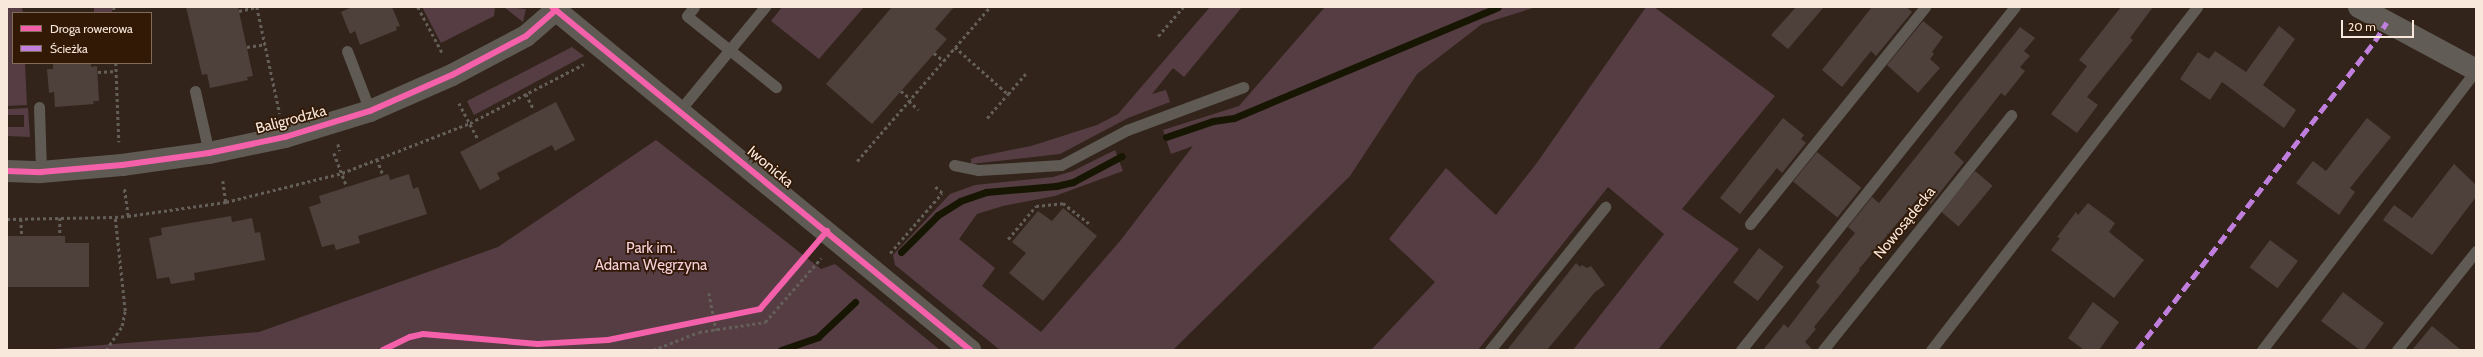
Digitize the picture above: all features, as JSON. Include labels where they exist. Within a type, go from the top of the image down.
[{"type":"street","points":[[2359,7],[2476,70]]},
{"type":"street","name":"Iwonicka","points":[[554,9],[680,110],[970,350]]},
{"type":"street","name":"Baligrodzka","points":[[7,170],[41,172],[122,165],[209,153],[285,137],[370,111],[452,75],[526,36],[554,9]]},
{"type":"lane","points":[[694,7],[686,16],[776,87]]},
{"type":"lane","points":[[680,110],[765,7]]},
{"type":"lane","points":[[1750,224],[1925,7]]},
{"type":"lane","points":[[1741,350],[2015,7]]},
{"type":"lane","points":[[1931,350],[2197,7]]},
{"type":"lane","points":[[347,50],[370,111]]},
{"type":"lane","points":[[2262,350],[2476,70]]},
{"type":"lane","points":[[954,165],[978,170],[1061,164],[1126,130],[1243,87]]},
{"type":"lane","points":[[195,91],[209,153]]},
{"type":"lane","points":[[39,107],[41,172]]},
{"type":"lane","name":"Nowosądecka","points":[[1823,350],[2011,115]]},
{"type":"lane","points":[[1490,350],[1605,207]]},
{"type":"lane","points":[[2397,350],[2476,251]]},
{"type":"path","points":[[238,11],[257,7],[285,137]]},
{"type":"path","points":[[857,161],[990,7]]},
{"type":"path","points":[[1158,36],[1183,7]]},
{"type":"path","points":[[247,48],[265,44]]},
{"type":"path","points":[[955,47],[1008,94]]},
{"type":"path","points":[[934,53],[943,60]]},
{"type":"path","points":[[7,219],[128,216],[226,202],[342,173],[470,123],[587,62]]},
{"type":"path","points":[[116,64],[122,165]]},
{"type":"path","points":[[98,72],[116,71]]},
{"type":"path","points":[[987,118],[1028,71]]},
{"type":"path","points":[[901,91],[919,110]]},
{"type":"path","points":[[526,94],[534,110]]},
{"type":"path","points":[[459,103],[478,139]]},
{"type":"path","points":[[334,152],[348,187]]},
{"type":"path","points":[[377,159],[383,175]]},
{"type":"path","points":[[223,181],[226,202]]},
{"type":"path","points":[[886,250],[890,253],[942,193],[935,187]]},
{"type":"path","points":[[126,197],[128,216]]},
{"type":"path","points":[[1008,239],[1036,206],[1063,203],[1091,225]]},
{"type":"path","points":[[106,350],[122,326],[125,310],[114,217]]},
{"type":"path","points":[[60,218],[60,236]]},
{"type":"path","points":[[21,219],[22,236]]},
{"type":"path","points":[[652,350],[699,332],[765,322],[837,239]]},
{"type":"path","points":[[709,293],[716,330]]},
{"type":"path","points":[[706,321],[722,318]]},
{"type":"green space","points":[[7,7],[22,7],[23,12],[12,12],[12,64],[25,64],[27,105],[7,106]]},
{"type":"green space","points":[[94,7],[112,7],[112,12],[94,12]]},
{"type":"green space","points":[[422,7],[495,7],[494,16],[441,43]]},
{"type":"green space","points":[[504,7],[526,9],[523,22]]},
{"type":"green space","points":[[782,7],[864,7],[819,59],[771,21]]},
{"type":"green space","points":[[1210,7],[1242,7],[1184,77],[1173,68],[1152,94],[1166,90],[1170,102],[1128,118],[1060,154],[971,164],[971,159],[976,157],[1031,146],[1097,125],[1118,114]]},
{"type":"green space","points":[[1325,7],[1536,7],[1482,24],[1417,74],[1350,176],[1173,350],[1000,350],[895,265],[893,255],[950,194],[975,185],[1053,177],[1073,171],[1115,150],[1123,171],[1055,196],[1003,206],[977,214],[959,239],[995,268],[982,286],[1041,332],[1120,241],[1193,146],[1171,154],[1163,130],[1239,106]]},
{"type":"green space","points":[[1646,7],[1654,7],[1775,96],[1682,209],[1739,249],[1658,350],[1573,350],[1664,234],[1608,187],[1478,350],[1371,350],[1435,282],[1389,239],[1446,168],[1496,215],[1536,164]]},
{"type":"green space","points":[[572,47],[584,56],[474,115],[467,101]]},
{"type":"green space","points":[[28,108],[30,137],[7,136],[7,127],[24,127],[24,115],[7,115],[7,109]]},
{"type":"green space","name":"Park im. Adama Węgrzyna","points":[[656,140],[821,269],[835,264],[940,350],[42,350],[259,332],[498,247]]},
{"type":"building","points":[[186,7],[238,7],[253,76],[247,77],[248,80],[210,88],[207,74],[202,75]]},
{"type":"building","points":[[352,7],[392,7],[400,26],[396,27],[397,30],[360,45],[355,31],[350,34],[341,12]]},
{"type":"building","points":[[892,7],[954,7],[935,29],[947,39],[872,124],[826,84]]},
{"type":"building","points":[[1796,7],[1824,7],[1788,49],[1771,35]]},
{"type":"building","points":[[1872,7],[1906,7],[1912,12],[1876,56],[1871,51],[1842,87],[1822,70]]},
{"type":"building","points":[[2121,7],[2153,7],[2130,38],[2133,40],[2087,97],[2098,105],[2077,133],[2051,114],[2087,66],[2079,60]]},
{"type":"building","points":[[1923,21],[1943,37],[1932,52],[1934,54],[1930,59],[1940,68],[1918,93],[1887,65]]},
{"type":"building","points":[[2279,26],[2295,39],[2263,85],[2296,110],[2284,128],[2222,82],[2210,100],[2180,79],[2198,52],[2209,59],[2215,51],[2246,72]]},
{"type":"building","points":[[2020,27],[2035,38],[2024,51],[2030,56],[2020,67],[2025,71],[2005,96],[2001,93],[1954,153],[1964,162],[1931,204],[1920,196],[1859,269],[1860,270],[1814,327],[1816,329],[1805,342],[1813,350],[1763,350],[1784,324],[1788,328],[1820,286],[1816,282],[1855,233],[1848,227],[1872,197],[1879,203]]},
{"type":"building","points":[[53,64],[91,64],[91,67],[97,66],[99,101],[93,101],[94,104],[55,107],[54,92],[49,93],[47,69],[53,69]]},
{"type":"building","points":[[556,102],[575,140],[555,151],[552,145],[497,173],[500,179],[480,190],[460,152]]},
{"type":"building","points":[[1783,118],[1804,135],[1801,139],[1806,143],[1782,173],[1777,168],[1740,214],[1720,198]]},
{"type":"building","points":[[2367,118],[2391,137],[2350,188],[2355,192],[2339,215],[2296,183],[2313,161],[2326,171]]},
{"type":"building","points":[[1817,152],[1861,188],[1837,217],[1793,182]]},
{"type":"building","points":[[2454,164],[2476,185],[2476,197],[2432,255],[2383,220],[2394,205],[2412,218]]},
{"type":"building","points":[[1975,171],[1993,186],[1959,226],[1941,212]]},
{"type":"building","points":[[388,174],[390,180],[409,174],[413,189],[418,187],[427,214],[358,236],[360,243],[336,250],[334,244],[322,247],[309,207],[321,203],[319,196]]},
{"type":"building","points":[[2088,203],[2115,223],[2109,232],[2144,260],[2114,298],[2051,250],[2060,238],[2057,237],[2076,212],[2078,215]]},
{"type":"building","points":[[1063,208],[1097,236],[1043,301],[1009,273],[1026,253],[1012,242],[1038,211],[1052,221]]},
{"type":"building","points":[[231,216],[232,222],[252,218],[255,233],[260,232],[265,260],[194,273],[195,280],[171,284],[169,277],[157,279],[149,238],[162,235],[161,228]]},
{"type":"building","points":[[7,236],[65,236],[65,243],[89,243],[89,287],[7,287]]},
{"type":"building","points":[[2270,240],[2298,261],[2277,288],[2250,267]]},
{"type":"building","points":[[1759,248],[1784,267],[1758,301],[1733,282]]},
{"type":"building","points":[[1576,263],[1580,267],[1582,265],[1587,268],[1591,266],[1605,285],[1595,292],[1547,350],[1507,350]]},
{"type":"building","points":[[2343,292],[2384,323],[2364,350],[2360,350],[2321,321]]},
{"type":"building","points":[[2093,302],[2119,322],[2099,350],[2084,350],[2068,338]]},
{"type":"building","points":[[2432,326],[2461,350],[2412,350]]},
{"type":"waterway","points":[[1166,137],[1213,121],[1234,118],[1498,7]]},
{"type":"waterway","points":[[901,252],[938,215],[960,201],[986,192],[1056,186],[1073,182],[1122,156]]},
{"type":"waterway","points":[[781,350],[818,337],[855,302]]},
{"type":"marked path","points":[[2137,350],[2375,41],[2387,22]]},
{"type":"cycle path","points":[[552,7],[970,350]]},
{"type":"cycle path","points":[[7,171],[41,172],[122,165],[209,153],[285,137],[370,111],[452,75],[526,36],[556,10]]},
{"type":"cycle path","points":[[383,350],[410,337],[423,334],[538,344],[608,340],[760,309],[827,231]]}]
